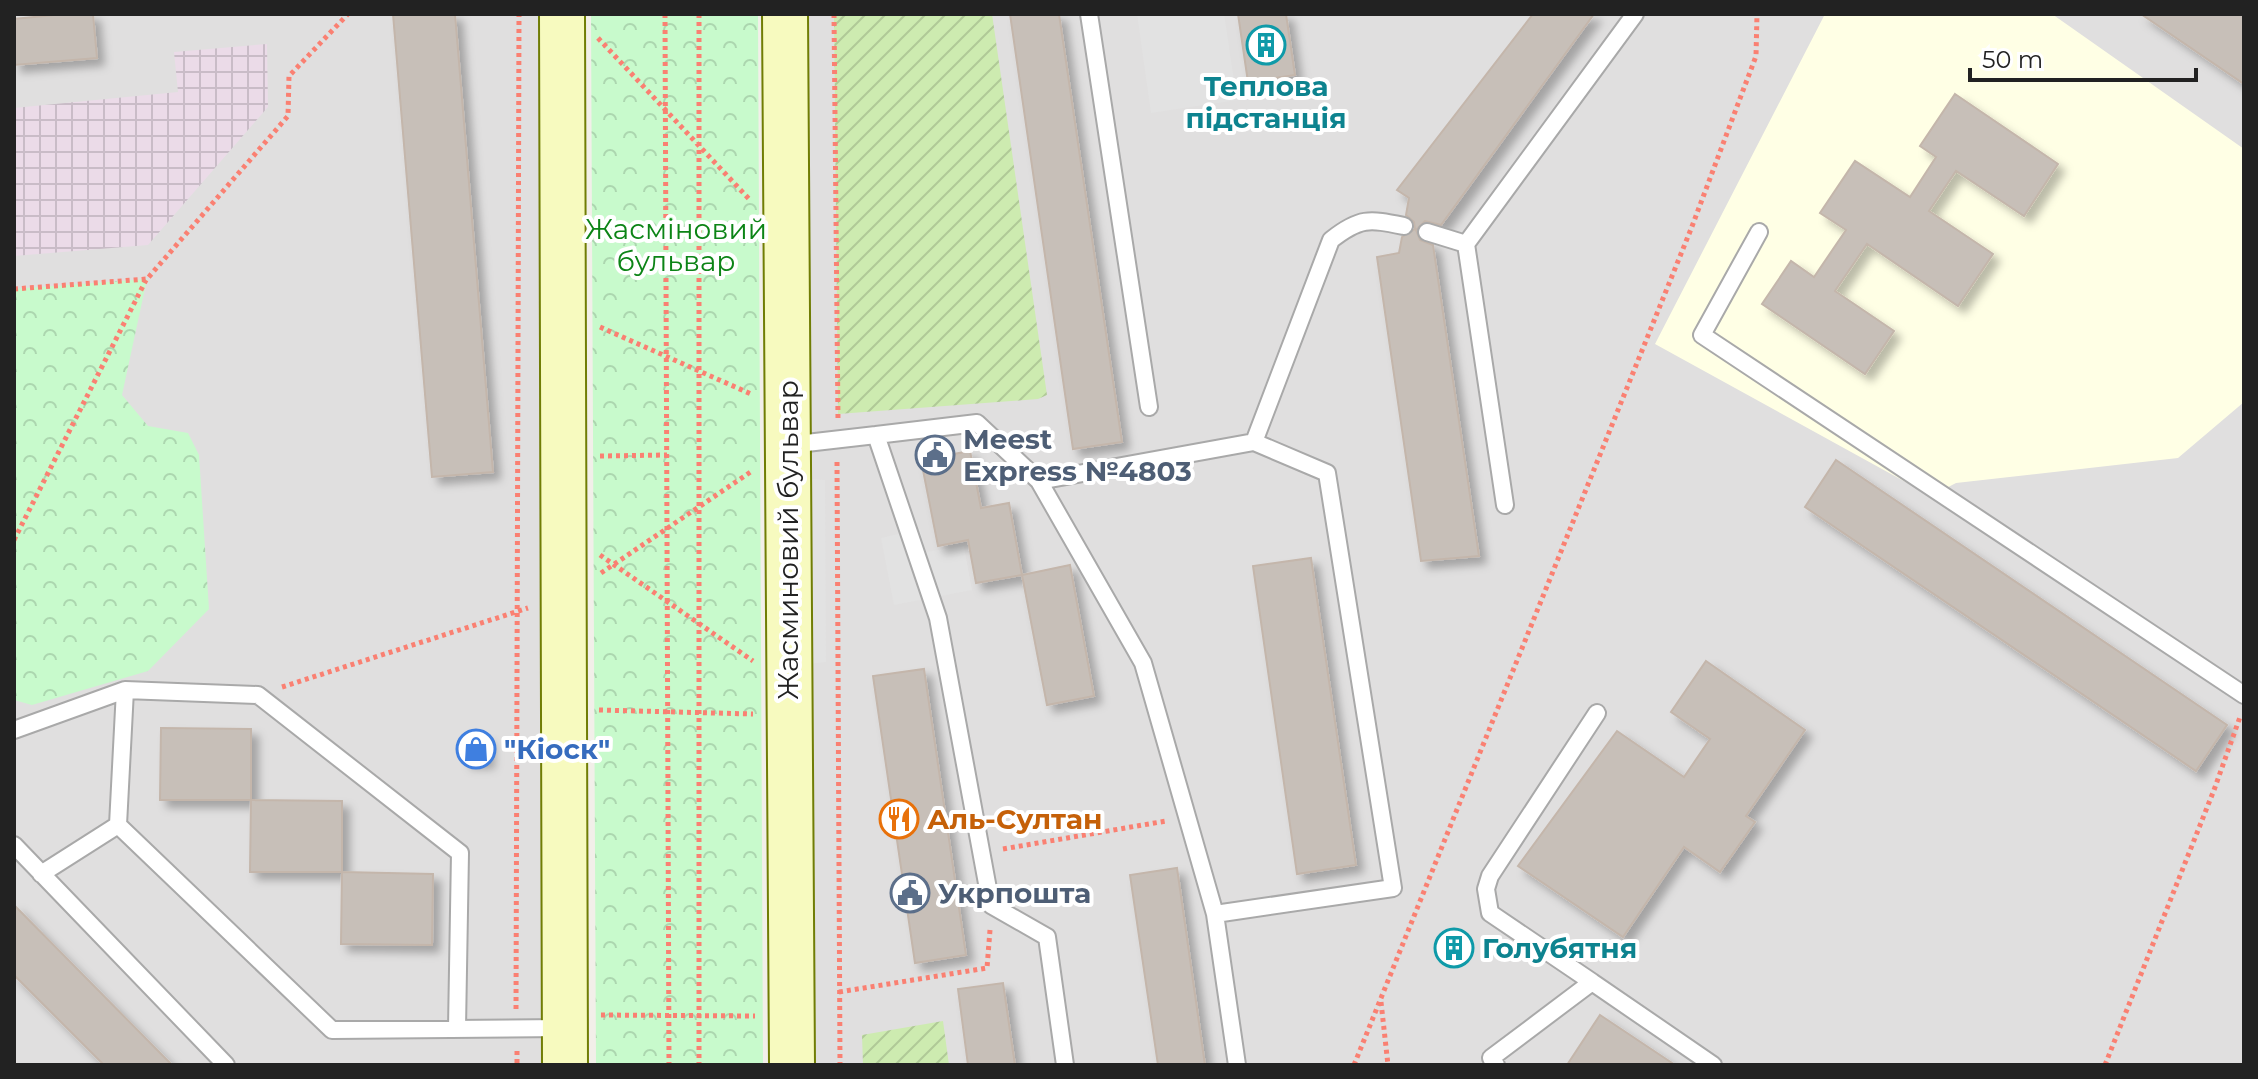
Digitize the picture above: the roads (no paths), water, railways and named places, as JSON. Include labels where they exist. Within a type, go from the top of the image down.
[{"type":"street","name":"Жасминовий бульвар","points":[[785,14],[792,1065]]},
{"type":"street","points":[[565,1036],[561,310],[579,25]]},
{"type":"lane","points":[[1089,14],[1149,407]]},
{"type":"lane","points":[[1505,505],[1466,244],[1635,14]]},
{"type":"lane","points":[[1254,442],[1331,240],[1353,223],[1372,220],[1404,226]]},
{"type":"lane","points":[[1427,232],[1466,244]]},
{"type":"lane","points":[[1759,232],[1702,335],[2244,695]]},
{"type":"lane","points":[[788,427],[837,439],[977,423],[1039,481],[1143,663],[1215,914],[1237,1065]]},
{"type":"lane","points":[[876,435],[938,618],[991,905],[1047,937],[1065,1065]]},
{"type":"lane","points":[[1039,481],[1254,442],[1327,473],[1393,888],[1215,914]]},
{"type":"lane","points":[[14,730],[125,690],[258,695],[460,853],[457,1028]]},
{"type":"lane","points":[[125,690],[118,825],[332,1030],[516,1029],[565,1036]]},
{"type":"lane","points":[[1597,713],[1490,876],[1486,889],[1490,913],[1713,1065]]},
{"type":"lane","points":[[41,874],[118,825]]},
{"type":"lane","points":[[14,845],[226,1065]]},
{"type":"lane","points":[[1496,1065],[1491,1058],[1592,982]]},
{"type":"place","name":"Теплова підстанція","points":[[1266,45]]},
{"type":"place","name":"Meest Express №4803","points":[[935,455]]},
{"type":"place","name":"\"Кіоск\"","points":[[476,749]]},
{"type":"place","name":"Аль-Султан","points":[[899,819]]},
{"type":"place","name":"Укрпошта","points":[[910,893]]},
{"type":"place","name":"Голубятня","points":[[1454,948]]},
{"type":"park label","name":"Жасміновий бульвар","points":[[676,245]]}]
